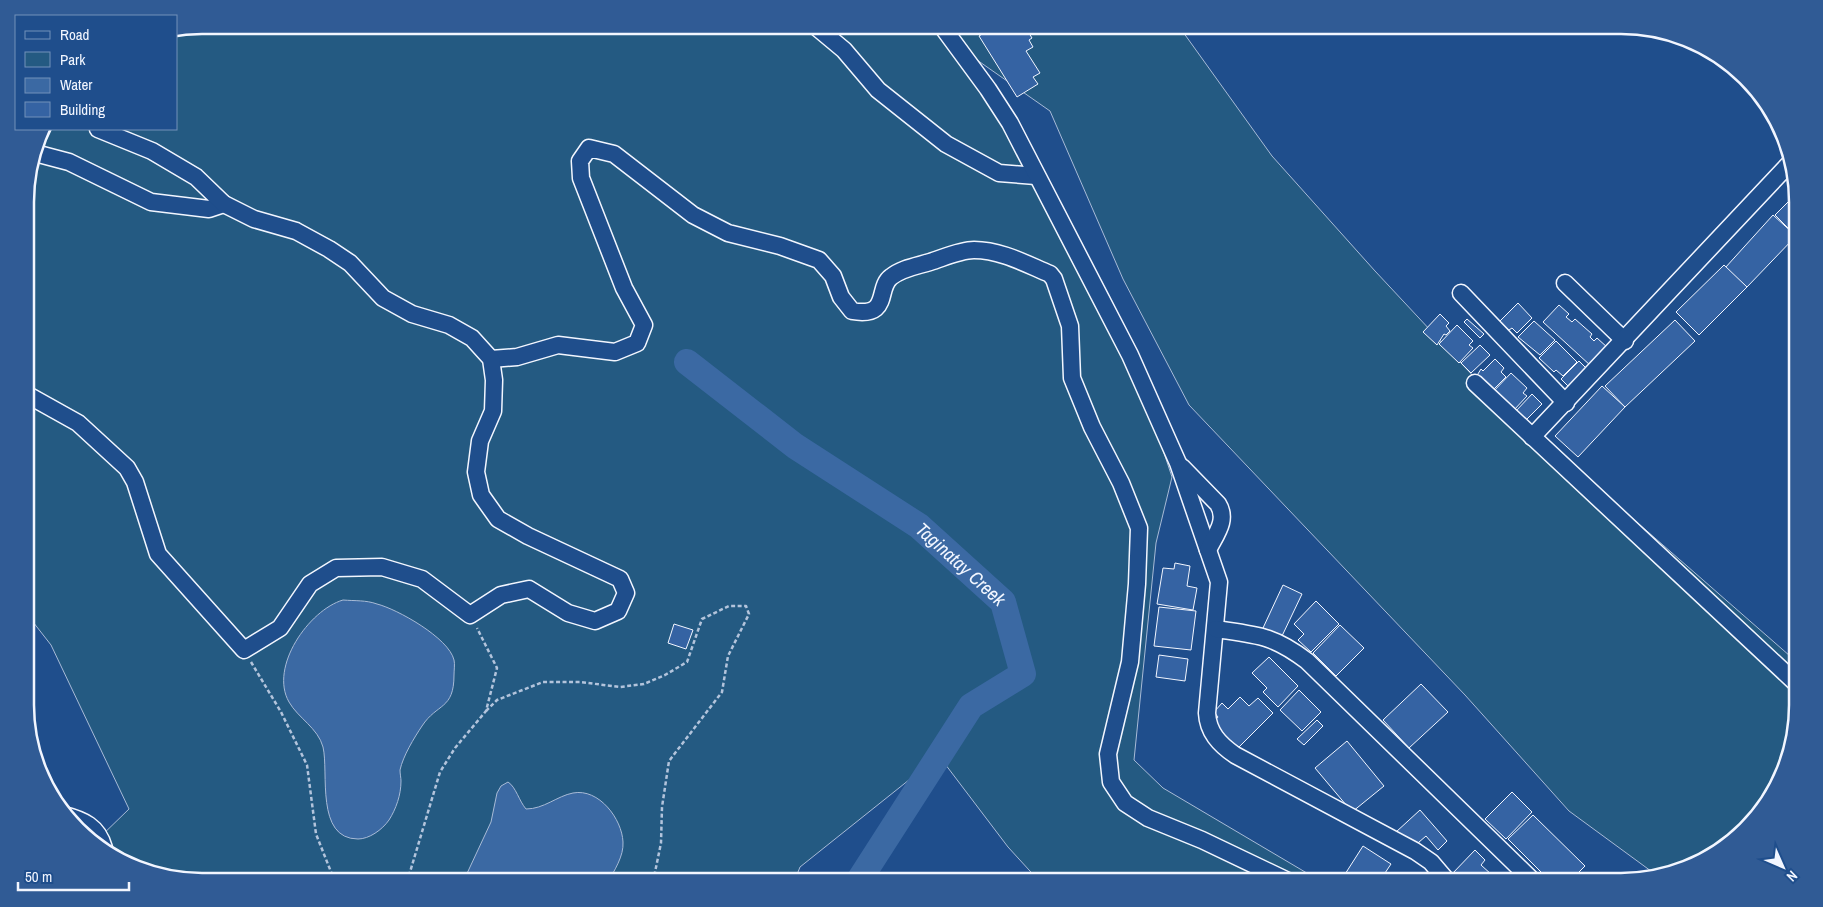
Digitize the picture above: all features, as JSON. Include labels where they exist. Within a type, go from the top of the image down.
[{"type":"street","points":[[825,34],[844,50],[878,90],[946,144],[999,173],[1036,176]]},
{"type":"street","points":[[947,34],[1004,114],[1130,355],[1178,463],[1219,582],[1207,713],[1212,732],[1222,746],[1415,851],[1431,862],[1440,873]]},
{"type":"street","points":[[34,398],[78,423],[127,468],[135,482],[158,554],[244,650],[280,628],[310,584],[336,568],[382,567],[422,579],[470,615],[501,595],[529,589],[568,613],[595,621],[618,610],[626,593],[620,579],[528,536],[498,518],[481,495],[476,472],[480,440],[493,411],[494,380],[491,359],[472,338],[449,325],[412,314],[383,298],[350,263],[329,249],[296,231],[254,219],[224,204],[196,177],[152,151],[100,130]]},
{"type":"street","points":[[491,359],[517,356],[558,345],[615,352],[637,343],[644,325],[624,288],[581,178],[580,161],[589,148],[614,154],[693,215],[728,233],[780,246],[819,260],[833,276],[841,297],[852,311],[864,314],[875,308],[882,300],[889,278],[902,270],[973,250],[1006,255],[1050,274],[1054,279],[1070,326],[1072,378],[1092,427],[1121,483],[1139,528],[1138,584],[1130,662],[1108,754],[1110,782],[1125,803],[1148,818],[1202,840],[1271,873]]},
{"type":"street","points":[[40,154],[69,162],[151,202],[209,209],[224,204]]},
{"type":"street","points":[[1532,437],[1786,168]]},
{"type":"street","points":[[1565,283],[1624,341]]},
{"type":"street","points":[[1461,293],[1566,402]]},
{"type":"street","points":[[1475,383],[1789,677]]},
{"type":"street","points":[[1178,463],[1223,511],[1223,520],[1208,550]]},
{"type":"street","points":[[1216,629],[1265,636],[1286,645],[1307,661],[1525,873]]},
{"type":"street","points":[[78,818],[93,827],[99,838]]},
{"type":"path","points":[[410,873],[440,772],[454,748],[497,700],[543,682],[580,682],[620,688],[644,684],[666,675],[686,662],[702,619],[729,606],[746,606],[749,614],[728,656],[722,692],[669,761],[662,807],[661,843],[655,873]]},
{"type":"path","points":[[470,615],[497,668],[486,711]]},
{"type":"path","points":[[244,650],[281,712],[307,765],[316,834],[331,873]]},
{"type":"green space","points":[[1184,34],[1272,156],[1375,271],[1489,393],[1789,655],[1789,705],[1788,727],[1780,759],[1772,780],[1761,799],[1732,832],[1696,856],[1650,871],[1569,811],[1465,695],[1189,405],[1123,279],[1050,111],[957,46],[1045,198],[1126,359],[1155,426],[1172,477],[1156,543],[1134,760],[1163,788],[1307,873],[1032,873],[1008,847],[939,756],[800,867],[798,873],[180,872],[158,868],[127,856],[99,838],[129,809],[51,645],[34,623],[34,191],[39,158],[50,130],[178,130],[178,35]]},
{"type":"water","points":[[343,600],[373,603],[409,618],[443,643],[450,651],[454,660],[453,686],[448,700],[422,726],[404,759],[400,770],[401,786],[399,797],[392,816],[375,833],[358,839],[344,836],[335,828],[327,802],[323,747],[317,734],[289,702],[284,688],[284,673],[288,657],[306,627],[317,615]]},
{"type":"water","points":[[508,782],[526,809],[539,807],[573,793],[592,795],[600,800],[614,815],[622,833],[623,847],[613,873],[467,873],[491,822],[497,793],[501,786]]},
{"type":"building","points":[[982,34],[1030,34],[1032,38],[1029,40],[1033,47],[1026,51],[1040,73],[1033,77],[1038,84],[1017,97],[979,36]]},
{"type":"building","points":[[1789,201],[1789,229],[1775,215]]},
{"type":"building","points":[[1773,215],[1789,230],[1789,243],[1747,287],[1725,268]]},
{"type":"building","points":[[1724,265],[1747,287],[1699,335],[1676,312]]},
{"type":"building","points":[[1518,303],[1532,318],[1517,333],[1512,328],[1509,330],[1500,321]]},
{"type":"building","points":[[1559,305],[1569,314],[1566,317],[1572,322],[1575,319],[1592,334],[1590,337],[1594,341],[1597,338],[1608,348],[1591,366],[1543,322]]},
{"type":"building","points":[[1440,314],[1449,323],[1446,326],[1450,331],[1446,335],[1444,334],[1437,345],[1423,332]]},
{"type":"building","points":[[1467,319],[1484,334],[1480,338],[1464,322]]},
{"type":"building","points":[[1675,320],[1695,341],[1625,407],[1605,386]]},
{"type":"building","points":[[1534,321],[1555,340],[1540,355],[1518,337]]},
{"type":"building","points":[[1457,325],[1473,341],[1469,345],[1473,348],[1459,363],[1439,344]]},
{"type":"building","points":[[1556,341],[1577,362],[1563,376],[1556,370],[1554,372],[1539,358]]},
{"type":"building","points":[[1480,345],[1490,355],[1471,373],[1461,363]]},
{"type":"building","points":[[1495,359],[1504,368],[1501,372],[1506,377],[1492,391],[1476,377],[1481,369],[1483,371]]},
{"type":"building","points":[[1579,361],[1587,369],[1569,387],[1561,379]]},
{"type":"building","points":[[1511,373],[1527,388],[1523,393],[1527,396],[1514,410],[1492,393]]},
{"type":"building","points":[[1602,386],[1625,407],[1578,457],[1555,436]]},
{"type":"building","points":[[1532,394],[1542,404],[1524,422],[1514,413]]},
{"type":"building","points":[[1175,563],[1190,566],[1187,586],[1197,588],[1193,610],[1157,604],[1163,568],[1174,569]]},
{"type":"building","points":[[1283,585],[1302,594],[1282,636],[1263,628]]},
{"type":"building","points":[[1316,601],[1339,624],[1311,652],[1298,640],[1304,634],[1294,624]]},
{"type":"building","points":[[1159,607],[1196,611],[1191,650],[1154,646]]},
{"type":"building","points":[[674,624],[693,630],[686,649],[668,643]]},
{"type":"building","points":[[1340,625],[1364,648],[1336,676],[1313,653]]},
{"type":"building","points":[[1159,655],[1188,659],[1185,681],[1156,677]]},
{"type":"building","points":[[1269,657],[1298,686],[1278,707],[1263,692],[1267,688],[1252,673]]},
{"type":"building","points":[[1421,684],[1448,712],[1409,748],[1383,720]]},
{"type":"building","points":[[1299,690],[1321,712],[1302,731],[1280,710]]},
{"type":"building","points":[[1240,697],[1249,706],[1258,698],[1273,713],[1238,748],[1213,723],[1218,717],[1214,712],[1222,703],[1228,709]]},
{"type":"building","points":[[1317,720],[1323,726],[1304,745],[1297,739]]},
{"type":"building","points":[[1347,741],[1384,786],[1352,812],[1315,768]]},
{"type":"building","points":[[1512,792],[1532,812],[1506,839],[1485,819]]},
{"type":"building","points":[[1420,810],[1447,841],[1438,850],[1426,836],[1411,849],[1396,832]]},
{"type":"building","points":[[1533,815],[1585,866],[1578,873],[1542,873],[1508,839]]},
{"type":"building","points":[[1363,846],[1391,864],[1385,873],[1346,873]]},
{"type":"building","points":[[1475,850],[1485,860],[1481,865],[1490,873],[1453,873]]},
{"type":"waterway","name":"Taginatay Creek","points":[[687,362],[795,446],[919,526],[1003,602],[1023,674],[971,706],[864,873]]}]
